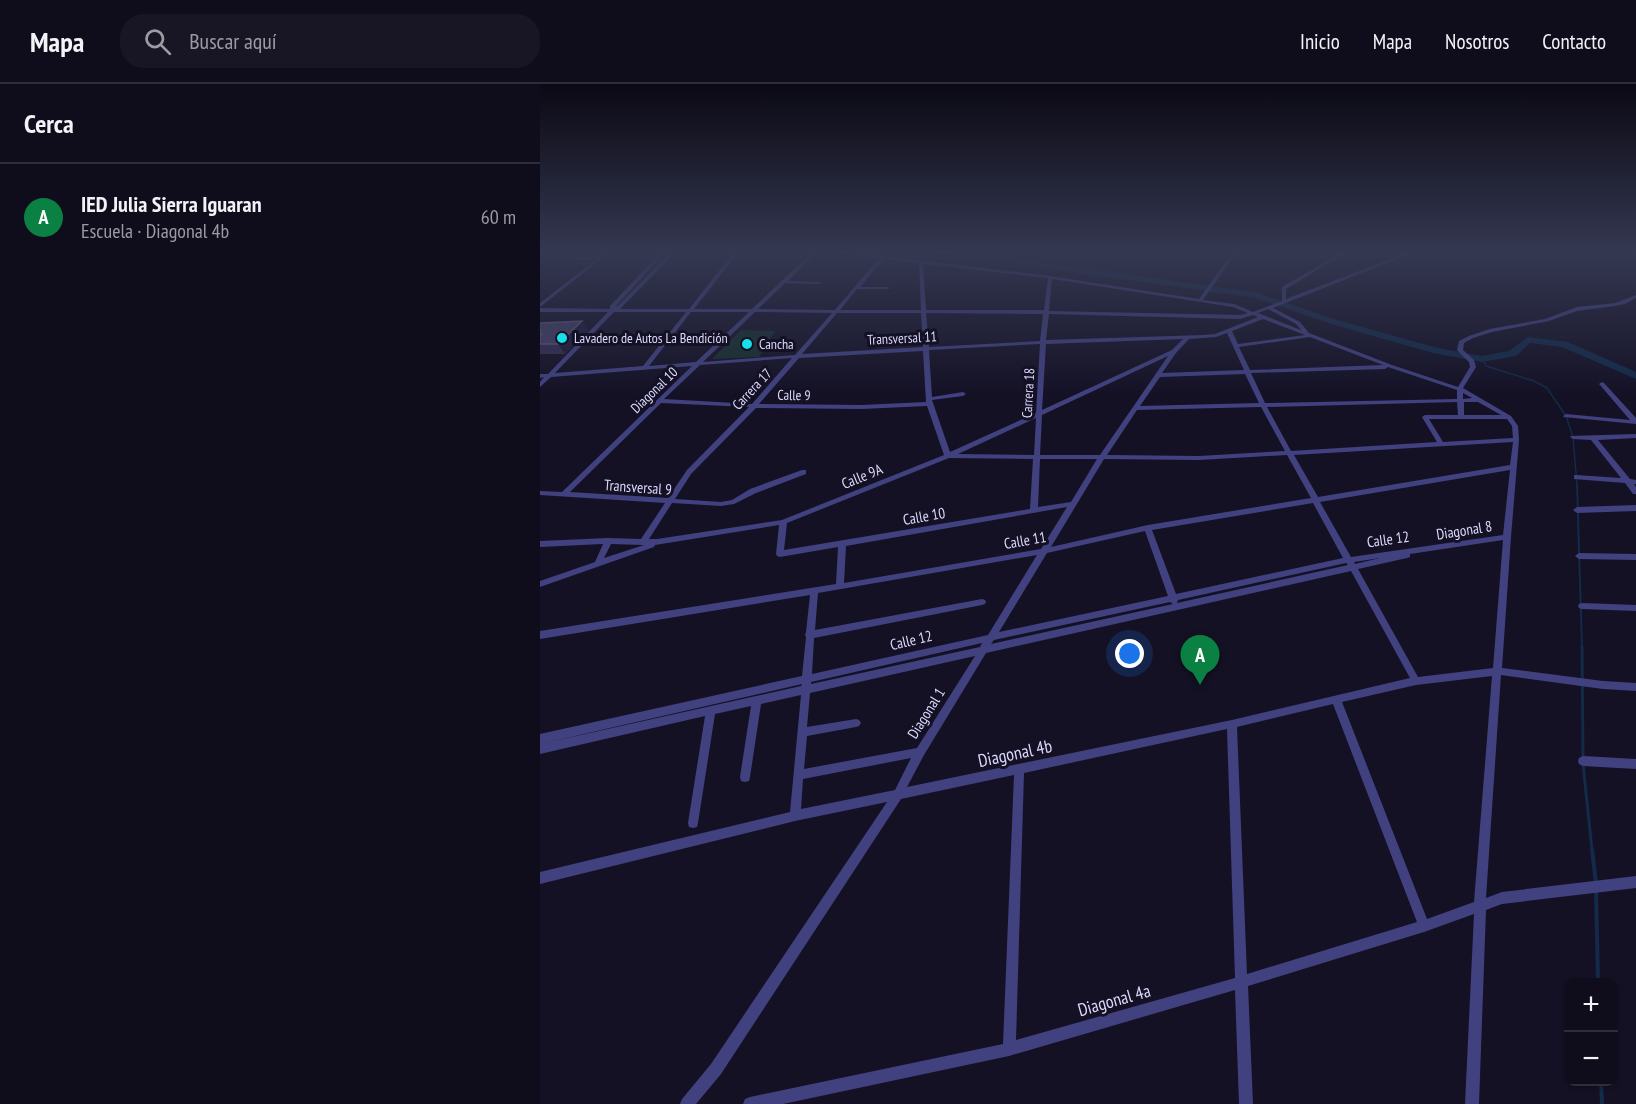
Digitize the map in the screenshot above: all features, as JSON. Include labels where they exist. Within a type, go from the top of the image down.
[{"type":"street","points":[[613,310],[612,307],[618,301]]},
{"type":"street","points":[[540,385],[613,310],[620,308],[627,301]]},
{"type":"street","points":[[645,367],[698,301]]},
{"type":"street","name":"Diagonal 10","points":[[563,495],[764,301]]},
{"type":"street","name":"Carrera 17","points":[[643,542],[689,472],[799,356],[846,301]]},
{"type":"street","points":[[923,301],[929,402],[948,456],[1199,458],[1516,440]]},
{"type":"street","name":"Carrera 18","points":[[1034,511],[1047,301]]},
{"type":"street","points":[[1200,301],[1234,306],[1390,366],[1460,389],[1509,417],[1515,426],[1516,440],[1480,904],[1472,1104]]},
{"type":"street","points":[[540,310],[1046,312],[1240,316],[1254,314],[1283,301]]},
{"type":"street","points":[[1461,418],[1460,389],[1473,367],[1472,361],[1460,350],[1459,345],[1469,337],[1549,320],[1575,309],[1627,301]]},
{"type":"street","points":[[1268,307],[1298,323],[1309,336]]},
{"type":"street","name":"Transversal 11","points":[[540,376],[799,356],[1216,335],[1263,317]]},
{"type":"street","points":[[1229,330],[1262,404],[1416,681]]},
{"type":"street","points":[[1235,346],[1309,336]]},
{"type":"street","name":"Diagonal 1","points":[[687,1104],[716,1069],[898,794],[920,752],[1102,457],[1174,352],[1188,337]]},
{"type":"street","name":"Calle 9A","points":[[540,544],[657,543],[783,522],[948,456],[1174,352]]},
{"type":"street","points":[[1158,375],[1390,366]]},
{"type":"street","points":[[1602,384],[1636,422]]},
{"type":"street","points":[[929,402],[963,394]]},
{"type":"street","name":"Calle 9","points":[[659,400],[753,406],[870,408],[929,402]]},
{"type":"street","points":[[1136,408],[1482,400]]},
{"type":"street","points":[[1441,444],[1425,417],[1509,417]]},
{"type":"street","points":[[1566,417],[1636,422]]},
{"type":"street","points":[[1573,437],[1636,436]]},
{"type":"street","points":[[1593,438],[1632,482],[1636,492]]},
{"type":"street","name":"Calle 11","points":[[540,634],[814,591],[1045,551],[1148,528],[1514,467]]},
{"type":"street","name":"Transversal 9","points":[[540,494],[668,502],[734,502],[753,491],[804,472]]},
{"type":"street","points":[[1576,477],[1632,482]]},
{"type":"street","name":"Calle 10","points":[[783,522],[780,554],[1073,504]]},
{"type":"street","points":[[1577,510],[1636,508]]},
{"type":"street","points":[[1148,528],[1174,602]]},
{"type":"street","name":"Diagonal 8","points":[[1425,549],[1507,537]]},
{"type":"street","points":[[598,564],[608,542]]},
{"type":"street","points":[[540,584],[657,543]]},
{"type":"street","points":[[840,586],[842,543]]},
{"type":"street","name":"Calle 12","points":[[540,749],[757,700],[806,684],[993,637],[1174,602],[1425,549]]},
{"type":"street","points":[[1579,556],[1636,557]]},
{"type":"street","points":[[795,816],[814,591]]},
{"type":"street","points":[[809,635],[982,602]]},
{"type":"street","name":"Calle 12","points":[[540,739],[675,708],[983,650],[1174,602]]},
{"type":"street","points":[[1582,606],[1636,608]]},
{"type":"street","name":"Diagonal 4b","points":[[540,878],[795,816],[1232,724],[1416,681],[1498,670],[1603,685],[1636,687]]},
{"type":"street","points":[[1336,699],[1424,926]]},
{"type":"street","points":[[745,777],[757,700]]},
{"type":"street","points":[[673,719],[675,708]]},
{"type":"street","points":[[693,823],[711,711]]},
{"type":"street","points":[[802,732],[856,723]]},
{"type":"street","points":[[1232,724],[1246,1104]]},
{"type":"street","points":[[798,775],[920,752]]},
{"type":"street","points":[[1583,761],[1636,764]]},
{"type":"street","points":[[1009,1048],[1018,769]]},
{"type":"street","points":[[1480,904],[1502,898],[1636,882]]},
{"type":"street","name":"Diagonal 4a","points":[[750,1104],[1009,1048],[1242,982],[1424,926],[1480,904]]},
{"type":"green space","name":"Cancha","points":[[741,330],[775,331],[759,357],[712,359]]},
{"type":"building","points":[[582,321],[558,344],[540,344],[541,323]]},
{"type":"waterway","points":[[615,308],[622,301]]},
{"type":"waterway","points":[[1271,301],[1334,322],[1437,351],[1482,359],[1512,354],[1528,340],[1564,344],[1636,376]]},
{"type":"waterway","points":[[1482,359],[1486,366],[1534,381],[1547,388],[1566,416],[1573,437],[1577,486]]},
{"type":"waterway","points":[[1577,484],[1582,647]]},
{"type":"waterway","points":[[1582,646],[1583,758]]},
{"type":"waterway","points":[[1583,764],[1592,850]]},
{"type":"waterway","points":[[1592,849],[1596,884]]},
{"type":"waterway","points":[[1596,892],[1598,978]]},
{"type":"waterway","points":[[1601,1086],[1602,1104]]},
{"type":"place","name":"Lavadero de Autos La Bendición","points":[[562,338]]},
{"type":"place","name":"Cancha","points":[[747,344]]},
{"type":"place","name":"IED Julia Sierra Iguaran","points":[[1200,685]]}]
